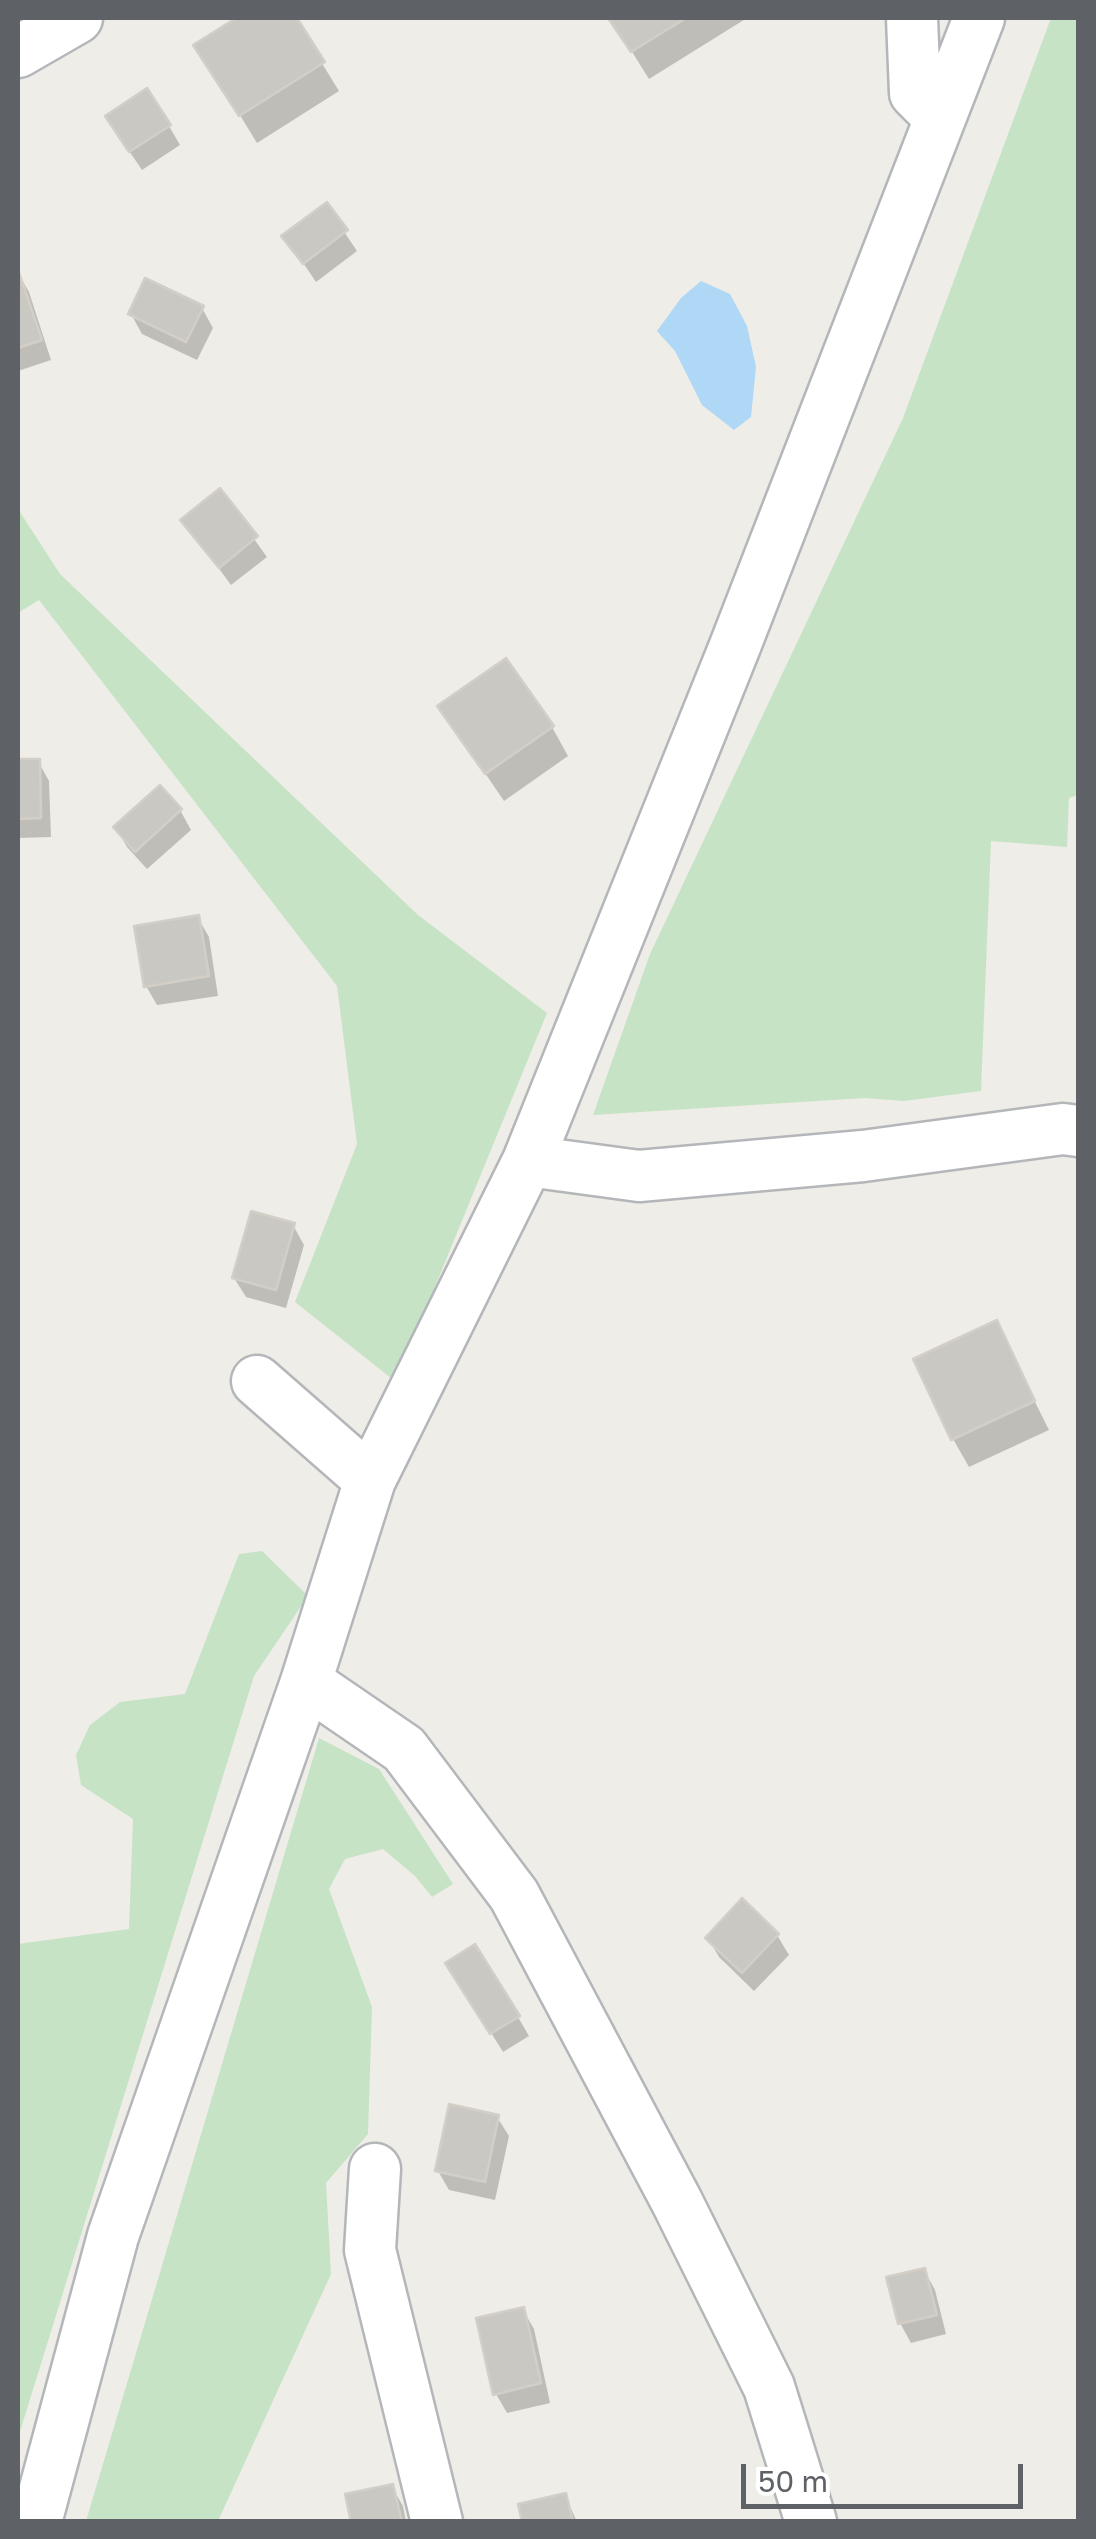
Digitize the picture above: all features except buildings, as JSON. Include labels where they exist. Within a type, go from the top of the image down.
[{"type":"street","points":[[18,52],[77,18]]},
{"type":"street","points":[[912,18],[916,92],[940,118]]},
{"type":"street","points":[[36,2522],[113,2236],[306,1682],[370,1480],[528,1161],[735,646],[979,18]]},
{"type":"street","points":[[528,1161],[639,1176],[863,1156],[1064,1129],[1078,1131]]},
{"type":"street","points":[[257,1381],[370,1480]]},
{"type":"street","points":[[306,1682],[404,1749],[514,1895],[677,2202],[769,2387],[811,2522]]},
{"type":"street","points":[[375,2169],[370,2250],[437,2522]]},
{"type":"green space","points":[[1051,18],[1078,18],[1078,795],[1069,798],[1067,847],[991,841],[981,1091],[904,1101],[865,1098],[593,1115],[650,954],[903,418]]},
{"type":"green space","points":[[18,509],[60,574],[418,915],[547,1013],[396,1382],[295,1302],[357,1144],[337,986],[39,600],[18,613]]},
{"type":"green space","points":[[262,1551],[308,1596],[254,1676],[18,2438],[18,1944],[129,1929],[133,1819],[81,1785],[76,1755],[90,1725],[120,1702],[185,1694],[239,1554]]},
{"type":"green space","points":[[319,1738],[379,1769],[453,1884],[432,1897],[415,1876],[383,1849],[345,1859],[329,1889],[372,2007],[368,2134],[326,2183],[331,2274],[218,2521],[86,2521]]},
{"type":"water","points":[[701,281],[730,294],[747,326],[756,367],[751,417],[734,430],[702,405],[675,351],[657,331],[681,298]]}]
